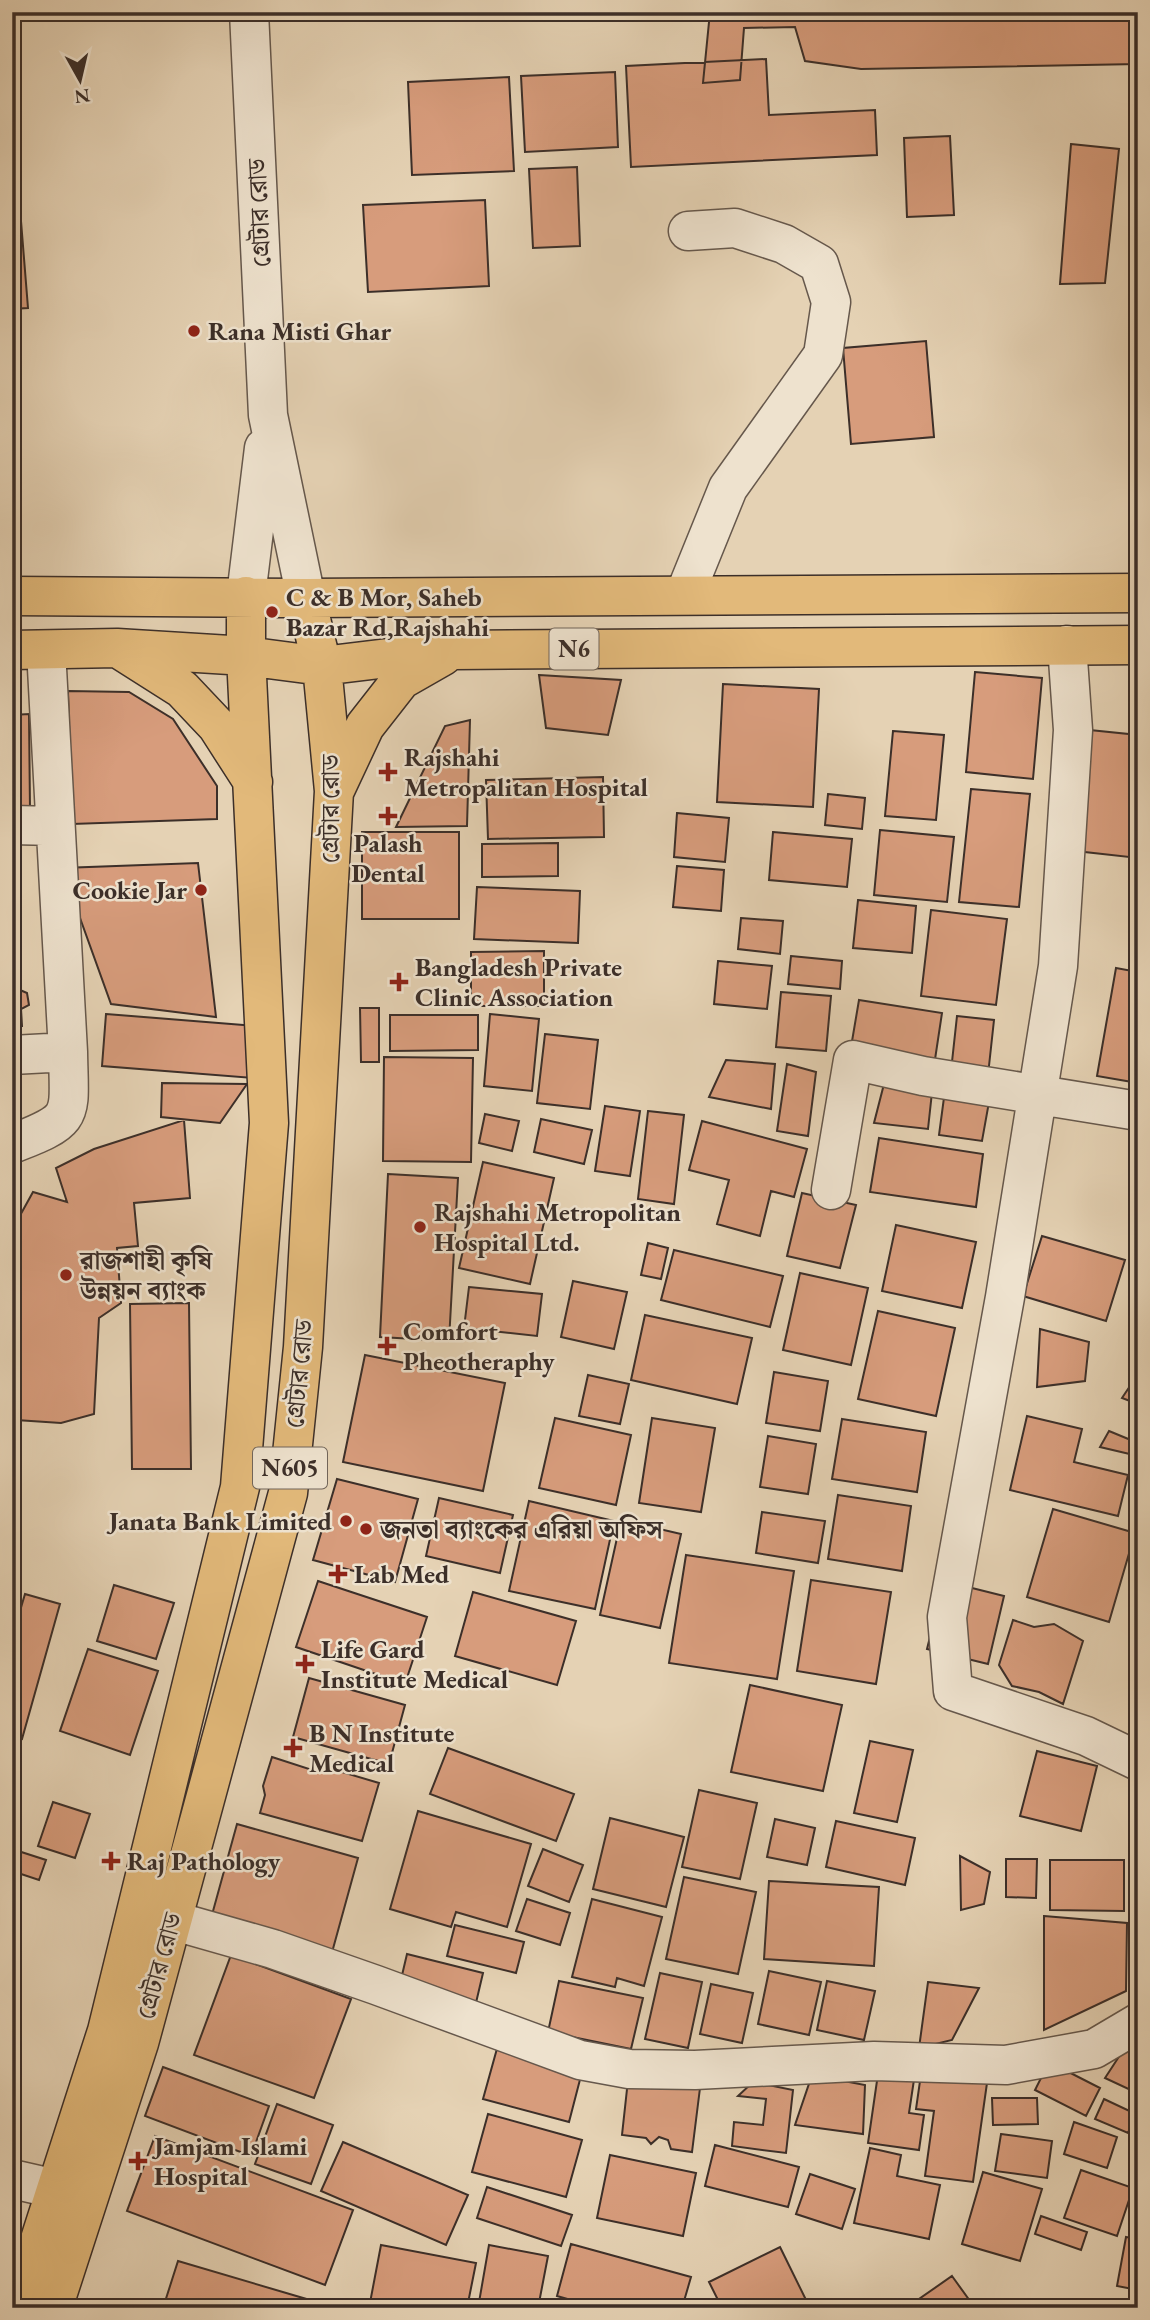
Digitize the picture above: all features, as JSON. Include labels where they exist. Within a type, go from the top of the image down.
[{"type":"highway","name":"N6","points":[[12,596],[306,598],[1138,593]]},
{"type":"highway","points":[[681,647],[685,594]]},
{"type":"highway","name":"গ্রেটার রোড","points":[[18,2308],[107,2031],[240,1487],[269,1123],[246,656],[246,596]]},
{"type":"highway","name":"গ্রেটার রোড","points":[[54,2308],[139,2043],[288,1493],[303,1347],[334,791],[322,666],[306,598]]},
{"type":"highway","name":"N6","points":[[29,650],[117,648],[246,656],[322,666],[454,650],[1138,645]]},
{"type":"highway","points":[[117,648],[182,689],[217,726],[254,784]]},
{"type":"highway","points":[[334,791],[365,726],[401,680],[454,650]]},
{"type":"street","name":"গ্রেটার রোড","points":[[249,12],[268,415],[306,598]]},
{"type":"street","points":[[685,594],[728,488],[823,355],[831,302],[819,264],[784,244],[735,228],[688,231]]},
{"type":"street","name":"গ্রেটার রোড","points":[[246,596],[268,415]]},
{"type":"street","points":[[1067,645],[1073,730],[1058,966],[1005,1297],[947,1617],[953,1691],[1086,1736],[1138,1761]]},
{"type":"street","points":[[12,1144],[58,1125],[65,1117],[68,1052],[55,826],[29,650]]},
{"type":"street","points":[[12,825],[55,826]]},
{"type":"street","points":[[12,1055],[68,1052]]},
{"type":"street","points":[[831,1190],[853,1060],[923,1076],[1138,1111]]},
{"type":"street","points":[[171,1920],[363,1980],[580,2060],[629,2069],[695,2070],[874,2061],[1006,2066],[1094,2049],[1138,2023]]},
{"type":"street","points":[[12,2179],[56,2189]]},
{"type":"building","points":[[710,12],[1138,12],[1138,64],[861,69],[805,61],[795,27],[744,28],[740,80],[703,83]]},
{"type":"building","points":[[766,59],[769,115],[875,110],[877,155],[631,167],[626,66]]},
{"type":"building","points":[[615,72],[618,147],[525,152],[521,76]]},
{"type":"building","points":[[509,77],[514,171],[412,175],[408,82]]},
{"type":"building","points":[[12,109],[28,308],[12,309]]},
{"type":"building","points":[[950,136],[954,215],[907,217],[904,138]]},
{"type":"building","points":[[1071,144],[1119,149],[1105,283],[1060,284]]},
{"type":"building","points":[[577,167],[580,246],[533,248],[529,169]]},
{"type":"building","points":[[485,200],[489,286],[368,292],[363,205]]},
{"type":"building","points":[[926,341],[934,437],[851,444],[843,348]]},
{"type":"building","points":[[975,672],[1042,678],[1033,779],[966,772]]},
{"type":"building","points":[[539,675],[621,680],[608,735],[546,728]]},
{"type":"building","points":[[723,684],[819,689],[813,807],[717,802]]},
{"type":"building","points":[[68,691],[129,692],[173,719],[217,786],[217,819],[72,824]]},
{"type":"building","points":[[29,714],[30,810],[12,810],[12,715]]},
{"type":"building","points":[[470,720],[467,826],[396,827],[445,726]]},
{"type":"building","points":[[1080,729],[1138,735],[1138,858],[1067,850]]},
{"type":"building","points":[[893,731],[944,735],[936,820],[885,816]]},
{"type":"building","points":[[603,777],[604,837],[488,839],[486,780]]},
{"type":"building","points":[[971,789],[1030,794],[1019,907],[959,902]]},
{"type":"building","points":[[828,794],[865,798],[862,829],[825,825]]},
{"type":"building","points":[[677,813],[729,818],[725,862],[674,857]]},
{"type":"building","points":[[880,830],[954,837],[947,902],[874,895]]},
{"type":"building","points":[[362,832],[459,832],[459,919],[362,919]]},
{"type":"building","points":[[773,832],[852,839],[847,887],[769,880]]},
{"type":"building","points":[[558,843],[558,876],[482,877],[482,844]]},
{"type":"building","points":[[198,863],[216,1017],[111,1004],[62,868]]},
{"type":"building","points":[[677,866],[724,870],[721,911],[673,907]]},
{"type":"building","points":[[477,887],[580,891],[578,943],[474,939]]},
{"type":"building","points":[[858,900],[916,906],[912,953],[853,948]]},
{"type":"building","points":[[931,910],[1007,919],[996,1005],[921,996]]},
{"type":"building","points":[[741,918],[783,921],[780,954],[738,949]]},
{"type":"building","points":[[544,951],[544,1006],[471,1006],[471,952]]},
{"type":"building","points":[[791,956],[842,961],[840,989],[788,984]]},
{"type":"building","points":[[718,961],[772,966],[767,1009],[714,1004]]},
{"type":"building","points":[[12,966],[20,966],[20,990],[27,993],[29,1005],[21,1009],[22,1026],[12,1026]]},
{"type":"building","points":[[1116,968],[1138,972],[1138,1083],[1097,1076]]},
{"type":"building","points":[[781,992],[831,996],[826,1051],[776,1047]]},
{"type":"building","points":[[859,1000],[942,1013],[934,1066],[850,1053]]},
{"type":"building","points":[[360,1008],[379,1008],[379,1062],[361,1062]]},
{"type":"building","points":[[106,1014],[257,1026],[253,1078],[102,1066]]},
{"type":"building","points":[[490,1014],[539,1019],[532,1091],[484,1086]]},
{"type":"building","points":[[390,1015],[478,1015],[478,1050],[390,1051]]},
{"type":"building","points":[[957,1016],[994,1020],[988,1075],[951,1071]]},
{"type":"building","points":[[545,1034],[598,1040],[590,1109],[537,1103]]},
{"type":"building","points":[[384,1057],[473,1058],[471,1162],[383,1161]]},
{"type":"building","points":[[726,1060],[775,1064],[771,1109],[709,1097]]},
{"type":"building","points":[[787,1064],[816,1072],[808,1136],[777,1131]]},
{"type":"building","points":[[162,1083],[247,1084],[220,1123],[161,1117]]},
{"type":"building","points":[[884,1084],[932,1092],[928,1129],[874,1123]]},
{"type":"building","points":[[945,1090],[989,1102],[982,1141],[939,1135]]},
{"type":"building","points":[[605,1106],[640,1111],[630,1176],[595,1171]]},
{"type":"building","points":[[648,1111],[684,1115],[674,1204],[638,1199]]},
{"type":"building","points":[[485,1114],[519,1121],[512,1151],[479,1143]]},
{"type":"building","points":[[541,1119],[592,1130],[584,1164],[534,1152]]},
{"type":"building","name":"রাজশাহী কৃষি উন্নয়ন ব্যাংক","points":[[184,1120],[190,1198],[134,1203],[138,1246],[117,1248],[121,1303],[99,1318],[94,1414],[61,1423],[16,1420],[12,1416],[12,1230],[33,1192],[67,1202],[56,1168],[94,1149]]},
{"type":"building","points":[[702,1121],[807,1149],[794,1197],[771,1191],[760,1236],[717,1224],[729,1180],[689,1170]]},
{"type":"building","points":[[879,1138],[983,1154],[976,1207],[870,1192]]},
{"type":"building","points":[[483,1162],[554,1178],[530,1284],[459,1268]]},
{"type":"building","name":"Rajshahi Metropolitan Hospital Ltd.","points":[[388,1174],[458,1178],[449,1341],[380,1337]]},
{"type":"building","points":[[802,1193],[856,1205],[840,1268],[787,1256]]},
{"type":"building","points":[[896,1225],[976,1242],[962,1308],[882,1291]]},
{"type":"building","points":[[1042,1236],[1125,1260],[1106,1321],[1023,1296]]},
{"type":"building","points":[[648,1243],[668,1248],[661,1279],[641,1275]]},
{"type":"building","points":[[674,1250],[783,1276],[770,1327],[661,1300]]},
{"type":"building","points":[[800,1273],[868,1288],[851,1365],[783,1350]]},
{"type":"building","points":[[573,1281],[627,1292],[614,1349],[561,1337]]},
{"type":"building","points":[[469,1287],[542,1294],[537,1336],[464,1328]]},
{"type":"building","points":[[189,1303],[191,1469],[132,1469],[130,1304]]},
{"type":"building","points":[[878,1311],[955,1328],[936,1416],[858,1399]]},
{"type":"building","points":[[645,1315],[752,1338],[737,1404],[631,1380]]},
{"type":"building","points":[[1040,1329],[1089,1342],[1085,1381],[1037,1387]]},
{"type":"building","points":[[365,1355],[505,1383],[483,1491],[343,1462]]},
{"type":"building","points":[[774,1372],[828,1381],[820,1431],[766,1423]]},
{"type":"building","points":[[1138,1374],[1138,1404],[1122,1398]]},
{"type":"building","points":[[588,1375],[629,1384],[620,1424],[579,1416]]},
{"type":"building","points":[[1027,1416],[1082,1429],[1074,1462],[1128,1475],[1118,1516],[1010,1490]]},
{"type":"building","points":[[555,1418],[631,1435],[616,1505],[539,1488]]},
{"type":"building","points":[[652,1418],[715,1428],[701,1512],[639,1503]]},
{"type":"building","points":[[842,1419],[926,1432],[917,1492],[832,1479]]},
{"type":"building","points":[[1109,1431],[1138,1443],[1138,1456],[1100,1447]]},
{"type":"building","points":[[768,1436],[816,1444],[808,1494],[760,1487]]},
{"type":"building","name":"জনতা ব্যাংকের এরিয়া অফিস","points":[[337,1479],[418,1499],[395,1582],[313,1560]]},
{"type":"building","points":[[838,1495],[911,1506],[902,1571],[828,1559]]},
{"type":"building","points":[[439,1498],[513,1515],[500,1573],[426,1556]]},
{"type":"building","points":[[529,1501],[614,1521],[595,1609],[509,1591]]},
{"type":"building","points":[[1053,1509],[1135,1533],[1109,1622],[1027,1597]]},
{"type":"building","points":[[762,1512],[825,1521],[818,1563],[756,1553]]},
{"type":"building","points":[[621,1520],[681,1534],[660,1628],[600,1615]]},
{"type":"building","points":[[686,1555],[794,1571],[777,1679],[669,1663]]},
{"type":"building","points":[[811,1580],[891,1592],[876,1684],[797,1671]]},
{"type":"building","points":[[318,1581],[427,1617],[405,1684],[296,1647]]},
{"type":"building","points":[[944,1581],[1004,1596],[988,1664],[927,1649]]},
{"type":"building","points":[[114,1585],[174,1603],[156,1659],[97,1641]]},
{"type":"building","points":[[473,1592],[576,1621],[557,1685],[455,1656]]},
{"type":"building","points":[[25,1594],[60,1604],[22,1739],[12,1736],[12,1638]]},
{"type":"building","points":[[1013,1620],[1034,1627],[1054,1624],[1083,1641],[1063,1704],[1039,1692],[1012,1686],[999,1665]]},
{"type":"building","points":[[88,1649],[158,1671],[130,1755],[60,1731]]},
{"type":"building","points":[[309,1678],[405,1705],[389,1764],[293,1737]]},
{"type":"building","points":[[750,1685],[842,1705],[823,1791],[731,1772]]},
{"type":"building","points":[[870,1741],[913,1750],[897,1822],[854,1813]]},
{"type":"building","points":[[448,1748],[574,1794],[556,1841],[430,1794]]},
{"type":"building","points":[[1037,1751],[1097,1766],[1081,1831],[1020,1816]]},
{"type":"building","points":[[272,1757],[315,1771],[322,1766],[379,1783],[362,1841],[260,1813],[265,1795],[263,1786]]},
{"type":"building","points":[[699,1790],[757,1803],[740,1879],[682,1867]]},
{"type":"building","points":[[53,1802],[90,1814],[75,1858],[38,1846]]},
{"type":"building","points":[[418,1811],[531,1844],[507,1927],[456,1912],[451,1927],[390,1909]]},
{"type":"building","points":[[610,1818],[684,1837],[666,1907],[593,1889]]},
{"type":"building","points":[[775,1819],[815,1828],[807,1865],[767,1857]]},
{"type":"building","points":[[836,1821],[915,1838],[905,1885],[826,1867]]},
{"type":"building","points":[[237,1824],[358,1858],[331,1956],[210,1922]]},
{"type":"building","points":[[12,1849],[46,1860],[39,1880],[12,1871]]},
{"type":"building","points":[[543,1849],[583,1865],[569,1902],[528,1886]]},
{"type":"building","points":[[960,1856],[990,1872],[984,1904],[961,1910]]},
{"type":"building","points":[[1006,1859],[1037,1859],[1036,1898],[1006,1897]]},
{"type":"building","points":[[1050,1860],[1124,1860],[1124,1911],[1050,1910]]},
{"type":"building","points":[[684,1877],[756,1892],[738,1974],[666,1959]]},
{"type":"building","points":[[769,1881],[879,1887],[874,1966],[764,1959]]},
{"type":"building","points":[[527,1899],[570,1913],[560,1945],[516,1931]]},
{"type":"building","points":[[592,1899],[662,1917],[644,1986],[617,1978],[615,1987],[572,1977]]},
{"type":"building","points":[[1044,1916],[1127,1923],[1126,1991],[1044,2030]]},
{"type":"building","points":[[455,1925],[524,1942],[516,1973],[447,1956]]},
{"type":"building","points":[[407,1954],[483,1973],[475,2007],[399,1988]]},
{"type":"building","points":[[231,1955],[351,1999],[314,2098],[194,2055]]},
{"type":"building","points":[[769,1971],[821,1982],[809,2035],[758,2024]]},
{"type":"building","points":[[660,1973],[702,1982],[688,2048],[645,2039]]},
{"type":"building","points":[[559,1981],[643,1998],[631,2049],[548,2032]]},
{"type":"building","points":[[827,1981],[875,1991],[864,2040],[817,2030]]},
{"type":"building","points":[[928,1982],[979,1988],[952,2040],[919,2048]]},
{"type":"building","points":[[711,1984],[753,1993],[742,2043],[700,2034]]},
{"type":"building","points":[[1138,2029],[1137,2093],[1105,2078]]},
{"type":"building","points":[[498,2045],[583,2068],[569,2122],[483,2099]]},
{"type":"building","points":[[1049,2062],[1100,2088],[1086,2116],[1035,2090]]},
{"type":"building","points":[[163,2067],[269,2106],[251,2156],[145,2116]]},
{"type":"building","points":[[879,2067],[915,2073],[909,2113],[924,2115],[919,2150],[868,2143]]},
{"type":"building","points":[[921,2074],[987,2083],[973,2182],[925,2176],[934,2111],[916,2109]]},
{"type":"building","points":[[812,2075],[865,2085],[863,2134],[795,2125]]},
{"type":"building","points":[[628,2080],[700,2088],[692,2152],[671,2149],[668,2140],[659,2137],[651,2144],[646,2138],[622,2135]]},
{"type":"building","points":[[753,2082],[793,2090],[786,2153],[732,2146],[734,2122],[763,2125],[766,2099],[738,2096]]},
{"type":"building","points":[[992,2098],[1037,2098],[1038,2124],[993,2125]]},
{"type":"building","points":[[1104,2099],[1136,2114],[1128,2133],[1095,2119]]},
{"type":"building","points":[[277,2104],[333,2125],[311,2184],[255,2164]]},
{"type":"building","points":[[488,2114],[582,2140],[566,2197],[472,2172]]},
{"type":"building","points":[[1074,2122],[1117,2137],[1107,2168],[1064,2154]]},
{"type":"building","points":[[1001,2134],[1052,2141],[1047,2178],[995,2171]]},
{"type":"building","points":[[155,2136],[353,2210],[325,2285],[127,2211]]},
{"type":"building","points":[[343,2142],[468,2195],[446,2245],[321,2191]]},
{"type":"building","points":[[715,2145],[799,2167],[788,2207],[705,2186]]},
{"type":"building","points":[[870,2148],[901,2155],[897,2176],[940,2185],[929,2239],[854,2223]]},
{"type":"building","points":[[610,2155],[696,2173],[683,2236],[597,2218]]},
{"type":"building","points":[[1081,2170],[1133,2188],[1117,2236],[1064,2218]]},
{"type":"building","points":[[983,2172],[1042,2189],[1020,2261],[962,2244]]},
{"type":"building","points":[[810,2174],[855,2189],[842,2229],[796,2214]]},
{"type":"building","points":[[487,2187],[572,2215],[561,2246],[477,2218]]},
{"type":"building","points":[[1041,2216],[1087,2232],[1081,2250],[1035,2234]]},
{"type":"building","points":[[1126,2237],[1138,2239],[1138,2290],[1117,2286]]},
{"type":"building","points":[[571,2244],[691,2277],[682,2308],[599,2308],[557,2296]]},
{"type":"building","points":[[381,2245],[476,2263],[467,2308],[369,2308]]},
{"type":"building","points":[[489,2245],[548,2256],[538,2308],[478,2308]]},
{"type":"building","points":[[780,2247],[810,2308],[722,2308],[709,2282]]},
{"type":"building","points":[[178,2261],[320,2303],[318,2308],[163,2308]]},
{"type":"building","points":[[952,2276],[975,2308],[906,2308]]},
{"type":"place","name":"Rana Misti Ghar","points":[[194,331]]},
{"type":"place","name":"C & B Mor, Saheb Bazar Rd,Rajshahi","points":[[272,612]]},
{"type":"place","name":"Rajshahi Metropalitan Hospital","points":[[388,772]]},
{"type":"place","name":"Palash Dental","points":[[388,816]]},
{"type":"place","name":"Cookie Jar","points":[[201,890]]},
{"type":"place","name":"Bangladesh Private Clinic Association","points":[[399,982]]},
{"type":"place","name":"Rajshahi Metropolitan Hospital Ltd.","points":[[420,1227]]},
{"type":"place","name":"রাজশাহী কৃষি উন্নয়ন ব্যাংক","points":[[66,1275]]},
{"type":"place","name":"Comfort Pheotheraphy","points":[[387,1346]]},
{"type":"place","name":"Janata Bank Limited","points":[[346,1521]]},
{"type":"place","name":"জনতা ব্যাংকের এরিয়া অফিস","points":[[366,1529]]},
{"type":"place","name":"Lab Med","points":[[338,1574]]},
{"type":"place","name":"Life Gard Institute Medical","points":[[305,1664]]},
{"type":"place","name":"B N Institute Medical","points":[[293,1748]]},
{"type":"place","name":"Raj Pathology","points":[[111,1861]]},
{"type":"place","name":"Jamjam Islami Hospital","points":[[138,2161]]}]
